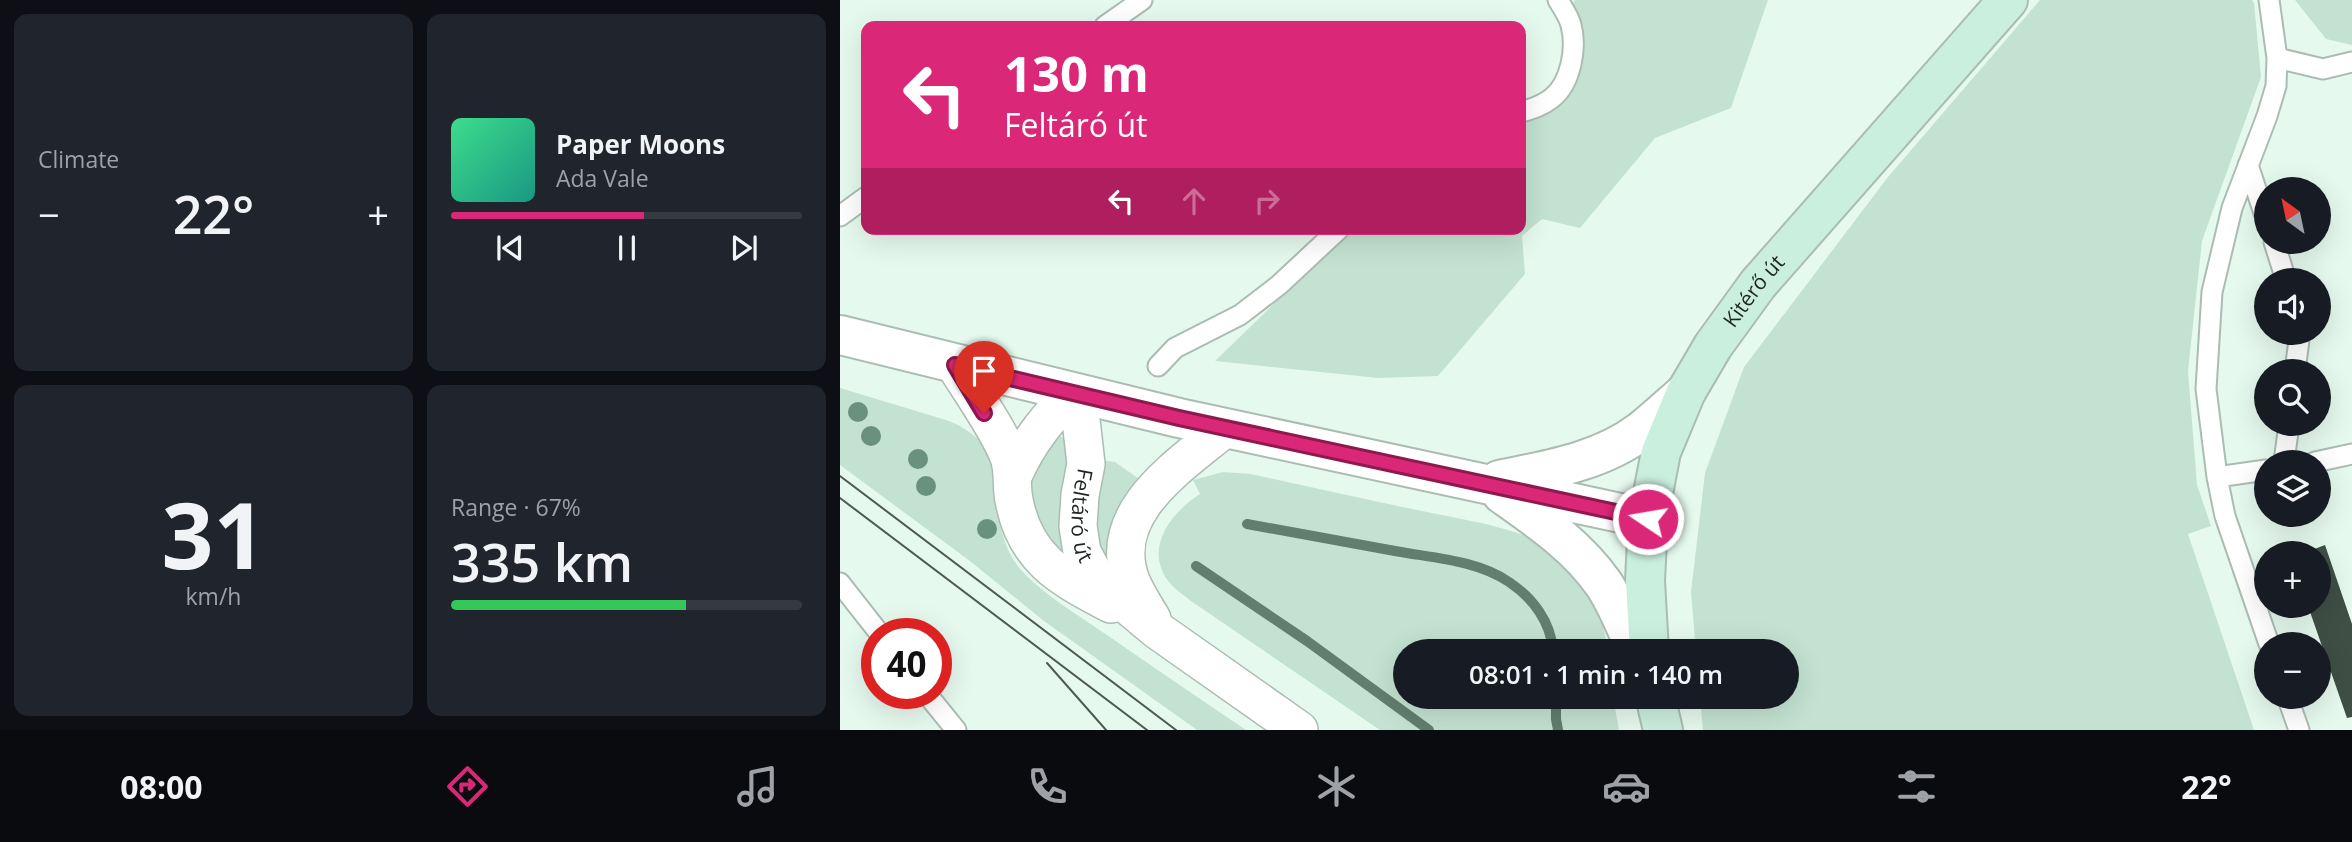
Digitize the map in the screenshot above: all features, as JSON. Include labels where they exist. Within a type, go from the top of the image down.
[{"type":"main road","name":"Kitérő út","points":[[1648,639],[1645,581],[1648,519],[1661,452],[1686,392],[1713,346],[1758,284],[2008,0]]},
{"type":"main road","points":[[1658,709],[1663,730]]},
{"type":"street","points":[[840,335],[955,365],[1225,428],[1648,519]]},
{"type":"street","name":"Feltáró út","points":[[955,365],[1009,457],[1013,497],[1021,528],[1037,553],[1063,578],[1157,630]]},
{"type":"street","points":[[1013,476],[1024,451],[1039,429],[1072,392]]},
{"type":"street","name":"Feltáró út","points":[[1072,392],[1081,420],[1086,464],[1077,526],[1082,552],[1097,580],[1157,630],[1299,730]]},
{"type":"street","points":[[1486,483],[1573,464],[1611,449],[1639,432],[1686,392]]},
{"type":"street","name":"Feltáró út","points":[[1157,630],[1131,581],[1126,555],[1128,532],[1142,502],[1225,428]]},
{"type":"street","points":[[1486,483],[1555,532],[1582,556],[1604,586],[1631,639]]},
{"type":"lane","points":[[1112,21],[1142,0]]},
{"type":"lane","points":[[1526,110],[1552,98],[1563,86],[1569,73],[1572,51],[1571,24],[1558,0]]},
{"type":"lane","points":[[2265,632],[2225,516],[2217,477],[2206,389],[2212,292],[2232,208],[2276,86],[2277,58],[2269,0]]},
{"type":"lane","points":[[2277,58],[2322,69],[2352,62]]},
{"type":"lane","points":[[2248,165],[2254,183]]},
{"type":"lane","points":[[840,216],[861,201]]},
{"type":"lane","points":[[1158,366],[1175,348],[1240,315],[1279,285],[1333,235]]},
{"type":"lane","points":[[2331,459],[2352,454]]},
{"type":"lane","points":[[2217,477],[2254,472]]},
{"type":"lane","points":[[840,583],[867,618]]},
{"type":"lane","points":[[939,709],[956,730]]},
{"type":"lane","points":[[2292,709],[2299,730]]},
{"type":"green space","points":[[1575,0],[1768,0],[1731,108],[1655,138],[1580,228],[1542,219],[1526,233],[1526,117],[1563,100],[1584,53],[1573,3]]},
{"type":"green space","points":[[2040,0],[2252,0],[2254,3],[2261,77],[2202,241],[2188,371],[2197,485],[2211,526],[2188,534],[2254,730],[1703,730],[1701,709],[1799,709],[1799,639],[1695,639],[1691,592],[1705,473],[1744,367],[1888,177]]},
{"type":"green space","points":[[2295,0],[2352,0],[2352,45],[2326,39]]},
{"type":"green space","points":[[1345,235],[1523,235],[1525,274],[1438,376],[1378,378],[1215,361]]},
{"type":"green space","points":[[840,388],[946,420],[969,432],[984,446],[992,462],[1004,539],[1020,569],[1055,599],[1246,730],[1197,730],[1044,621],[970,561],[840,465]]},
{"type":"green space","points":[[1060,436],[1069,444],[1070,561],[1033,523],[1030,482],[1055,438]]},
{"type":"green space","points":[[1101,460],[1115,462],[1142,481],[1110,567],[1097,542],[1095,522]]},
{"type":"green space","points":[[1223,472],[1250,474],[1488,525],[1517,533],[1539,543],[1566,565],[1586,589],[1600,617],[1606,639],[1393,639],[1393,709],[1615,709],[1619,730],[1380,730],[1191,601],[1166,578],[1160,566],[1160,541],[1172,519],[1200,494],[1193,480]]},
{"type":"building","points":[[2331,563],[2352,624],[2352,717],[2347,718],[2331,672],[2331,632],[2317,632],[2312,618],[2331,618]]},
{"type":"waterway","points":[[1247,524],[1454,561],[1483,569],[1509,582],[1526,595],[1545,621],[1552,639]]},
{"type":"waterway","points":[[1196,566],[1307,641],[1429,730]]},
{"type":"waterway","points":[[1556,709],[1558,730]]},
{"type":"tram line","points":[[840,476],[1176,730]]},
{"type":"tram line","points":[[840,498],[1147,730]]},
{"type":"tram line","points":[[1047,663],[1106,730]]},
{"type":"route","points":[[984,413],[955,365],[1179,418],[1648,519]]}]
